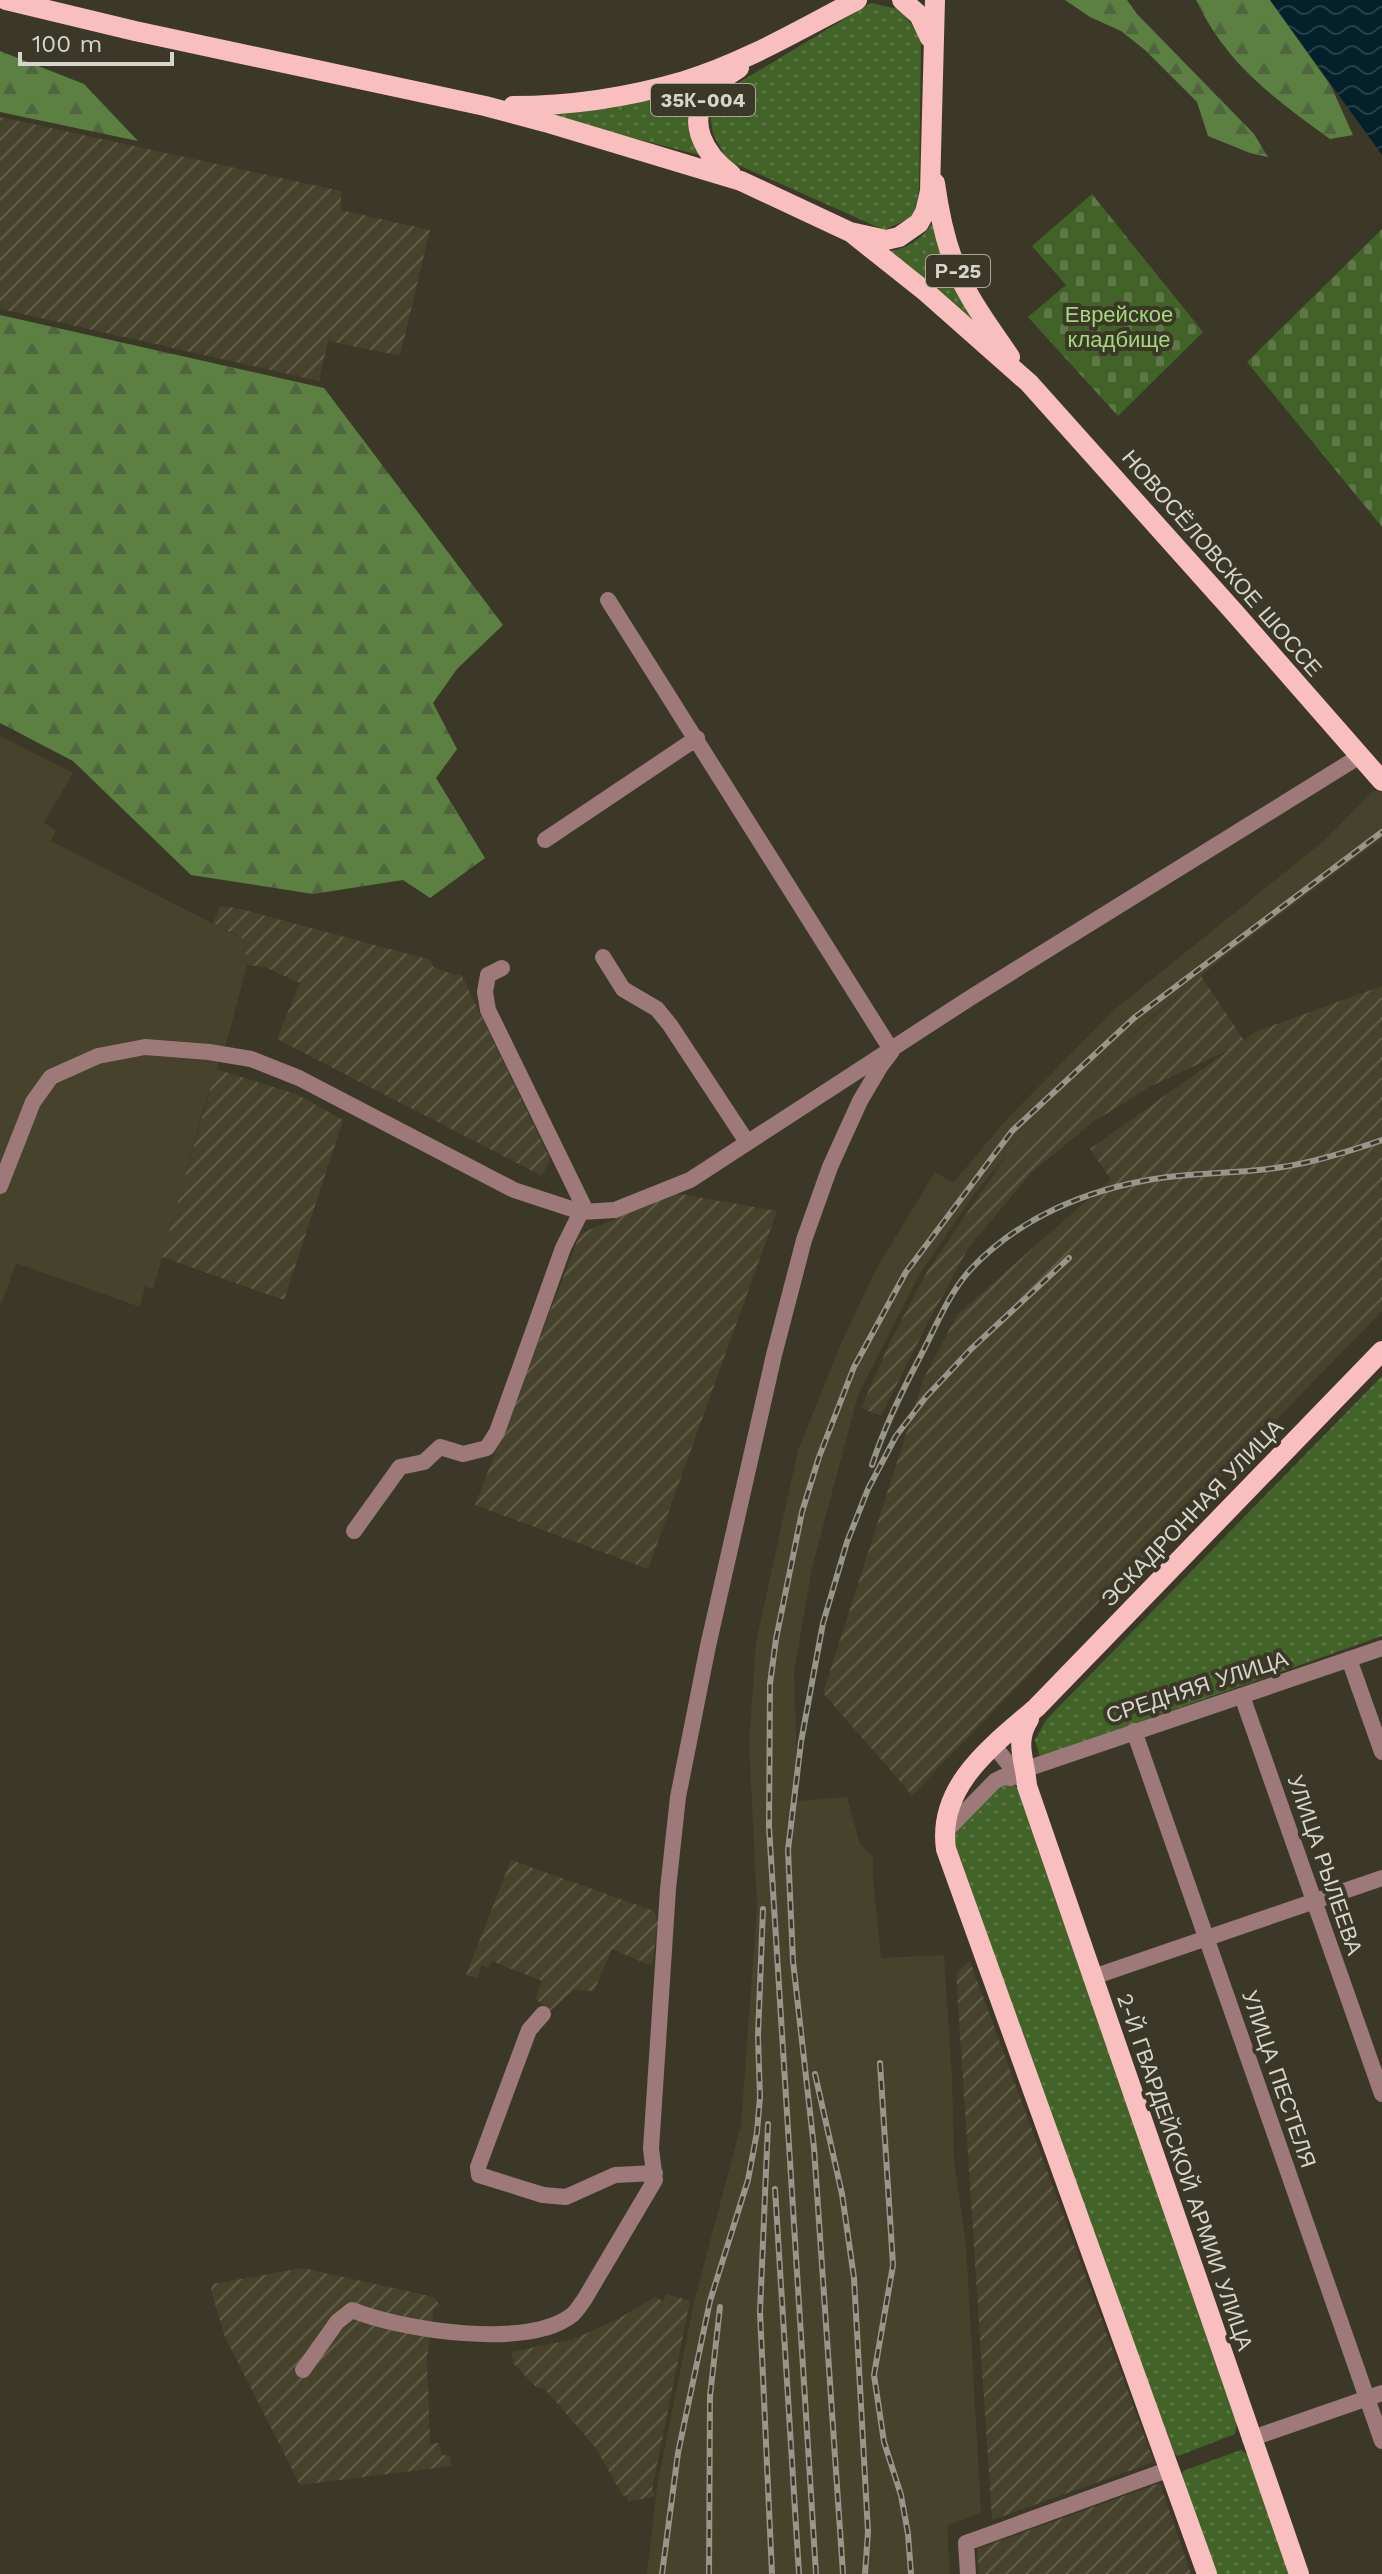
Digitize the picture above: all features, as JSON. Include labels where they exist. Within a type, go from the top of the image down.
[{"type":"main road","points":[[6,0],[485,106],[741,181]]},
{"type":"main road","name":"35К-004","points":[[828,0],[781,39],[710,89],[698,119],[700,135],[706,150],[720,166],[741,181],[850,232],[886,240],[910,231],[919,223],[930,191],[935,0]]},
{"type":"main road","name":"35К-004","points":[[781,39],[857,0]]},
{"type":"main road","name":"35К-004","points":[[902,0],[925,25],[934,70]]},
{"type":"main road","points":[[485,106],[546,106],[639,92],[685,80],[781,39]]},
{"type":"main road","name":"НОВОСЁЛОВСКОЕ ШОССЕ","points":[[932,147],[937,199],[954,262],[967,293],[1024,379]]},
{"type":"main road","name":"НОВОСЁЛОВСКОЕ ШОССЕ","points":[[850,232],[926,292],[1024,379],[1246,624],[1382,781]]},
{"type":"main road","name":"ЭСКАДРОННАЯ УЛИЦА","points":[[943,1833],[949,1801],[978,1761],[1036,1708],[1382,1351]]},
{"type":"main road","name":"2-Й ГВАРДЕЙСКОЙ АРМИИ УЛИЦА","points":[[1036,1708],[1022,1731],[1017,1776],[1093,1977],[1299,2574]]},
{"type":"main road","points":[[943,1833],[951,1864],[1207,2574]]},
{"type":"street","points":[[608,600],[892,1051]]},
{"type":"street","points":[[545,840],[697,738]]},
{"type":"street","points":[[0,1186],[33,1102],[51,1077],[98,1056],[145,1047],[251,1059],[308,1082],[514,1190],[583,1211],[615,1210],[690,1180],[970,998],[1360,756]]},
{"type":"street","points":[[603,957],[623,989],[657,1009],[670,1025],[747,1142]]},
{"type":"street","points":[[502,968],[488,975],[485,992],[488,1010],[583,1211]]},
{"type":"street","points":[[303,2370],[337,2322],[352,2310],[368,2316],[456,2333],[495,2334],[544,2328],[572,2315],[655,2180],[651,2149],[659,2010],[680,1786],[774,1355],[804,1240],[830,1167],[852,1119],[892,1051]]},
{"type":"street","points":[[820,1096],[836,1092],[846,1095],[852,1119]]},
{"type":"street","points":[[354,1531],[400,1467],[424,1462],[440,1447],[463,1454],[487,1448],[497,1432],[563,1248],[583,1211]]},
{"type":"street","name":"СРЕДНЯЯ УЛИЦА","points":[[1017,1776],[1134,1731],[1382,1648]]},
{"type":"street","points":[[1349,1659],[1382,1752]]},
{"type":"street","name":"УЛИЦА РЫЛЕЕВА","points":[[1242,1696],[1382,2094]]},
{"type":"street","name":"УЛИЦА ПЕСТЕЛЯ","points":[[1134,1731],[1375,2396],[1382,2441]]},
{"type":"street","points":[[943,1833],[995,1781],[1017,1776],[994,1746]]},
{"type":"street","points":[[1093,1977],[1382,1878]]},
{"type":"street","points":[[543,2014],[529,2030],[478,2167],[479,2175],[543,2195],[566,2197],[615,2175],[655,2173]]},
{"type":"street","points":[[1250,2439],[1375,2396]]},
{"type":"street","points":[[968,2574],[966,2543],[1170,2469]]},
{"type":"shaded area","points":[[0,117],[341,191],[341,210],[430,230],[400,356],[328,341],[319,381],[0,309]]},
{"type":"shaded area","points":[[0,736],[73,773],[44,823],[56,830],[51,841],[243,939],[247,965],[229,1034],[207,1097],[153,1290],[145,1286],[140,1307],[16,1263],[0,1307]]},
{"type":"shaded area","points":[[1373,791],[1382,792],[1382,838],[1229,953],[1155,1014],[1095,1067],[1008,1153],[972,1197],[919,1275],[858,1395],[812,1568],[794,1673],[798,1801],[847,1797],[860,1844],[873,1856],[881,1958],[944,1955],[954,2160],[966,2245],[981,2512],[947,2526],[950,2574],[647,2574],[657,2486],[695,2298],[741,2125],[757,1906],[749,1743],[756,1642],[798,1450],[840,1346],[875,1271],[935,1172],[953,1183],[1007,1119],[1115,1009],[1325,840]]},
{"type":"shaded area","points":[[220,906],[431,960],[433,967],[455,975],[461,974],[550,1159],[542,1176],[277,1039],[300,983],[265,967],[247,965],[243,939],[213,923]]},
{"type":"shaded area","points":[[1201,976],[1244,1040],[1255,1032],[1382,986],[1382,1311],[912,1795],[823,1693],[924,1378],[957,1315],[1111,1179],[1090,1149],[1229,1050],[1151,1086],[1093,1122],[1032,1172],[969,1247],[881,1416],[861,1408],[891,1340],[927,1272],[1008,1153],[1095,1067]]},
{"type":"shaded area","points":[[216,1069],[296,1094],[343,1120],[284,1300],[162,1257]]},
{"type":"shaded area","points":[[674,1193],[777,1211],[648,1569],[475,1505],[580,1234]]},
{"type":"shaded area","points":[[511,1860],[654,1911],[658,1922],[652,1966],[612,1949],[594,1991],[574,1990],[550,2011],[535,1998],[542,1981],[492,1961],[488,1968],[482,1965],[477,1978],[466,1975]]},
{"type":"shaded area","points":[[970,1961],[1154,2462],[992,2520],[956,1973]]},
{"type":"shaded area","points":[[303,2268],[434,2297],[440,2306],[434,2308],[427,2358],[430,2444],[439,2443],[442,2455],[450,2456],[451,2466],[300,2485],[225,2337],[211,2290],[213,2284]]},
{"type":"shaded area","points":[[667,2294],[690,2301],[652,2489],[655,2496],[628,2502],[627,2495],[623,2496],[595,2447],[544,2388],[537,2388],[513,2363],[511,2352],[574,2339],[618,2319],[655,2297],[663,2301]]},
{"type":"shaded area","points":[[1160,2483],[1191,2574],[979,2574],[977,2549]]},
{"type":"green space","points":[[1065,0],[1127,0],[1254,134],[1268,157],[1208,136],[1197,102],[1145,50],[1121,31],[1090,17]]},
{"type":"green space","points":[[1196,0],[1270,0],[1331,86],[1353,135],[1330,139],[1271,94],[1237,62],[1208,23]]},
{"type":"green space","points":[[871,3],[902,10],[921,39],[919,190],[913,217],[884,230],[727,160],[713,134],[710,114],[725,91]]},
{"type":"green space","points":[[0,51],[84,84],[138,141],[0,112]]},
{"type":"green space","points":[[709,82],[703,156],[556,118],[555,112]]},
{"type":"green space","name":"Еврейское кладбище","points":[[1092,194],[1203,332],[1118,416],[1028,317],[1066,285],[1032,246]]},
{"type":"green space","points":[[932,224],[972,320],[889,251],[914,242]]},
{"type":"green space","points":[[1382,229],[1382,527],[1247,362]]},
{"type":"green space","points":[[0,315],[324,388],[503,625],[457,669],[433,703],[457,749],[436,778],[485,858],[430,898],[403,880],[313,894],[191,875],[73,761],[0,723]]},
{"type":"green space","points":[[1382,1376],[1382,1636],[1040,1757],[1035,1740],[1046,1720]]},
{"type":"green space","points":[[999,1784],[1012,1784],[1019,1789],[1237,2423],[1235,2434],[1178,2456],[1170,2450],[953,1840],[957,1825]]},
{"type":"green space","points":[[1241,2450],[1250,2456],[1292,2574],[1214,2574],[1180,2479],[1183,2471]]},
{"type":"water","points":[[1270,0],[1382,0],[1382,155]]},
{"type":"railway","points":[[816,2574],[769,1827],[770,1684],[776,1639],[802,1512],[819,1457],[854,1367],[906,1272],[1012,1131],[1134,1018],[1382,832]]},
{"type":"railway","points":[[872,1465],[899,1398],[955,1289],[971,1269],[1010,1235],[1055,1209],[1129,1184],[1295,1165],[1382,1140]]},
{"type":"railway","points":[[843,2574],[814,2148],[793,1961],[788,1850],[801,1742],[823,1623],[847,1542],[868,1489],[896,1436],[926,1397],[971,1349],[1069,1258]]},
{"type":"railway","points":[[662,2574],[678,2453],[710,2301],[748,2180],[757,2132],[763,1909]]},
{"type":"railway","points":[[880,2063],[893,2265],[874,2375],[884,2442],[901,2495],[911,2574]]},
{"type":"railway","points":[[815,2074],[842,2194],[854,2278],[868,2532],[865,2574]]},
{"type":"railway","points":[[768,2124],[760,2312],[772,2574]]},
{"type":"railway","points":[[775,2189],[799,2574]]},
{"type":"railway","points":[[709,2574],[710,2396],[720,2307]]}]
